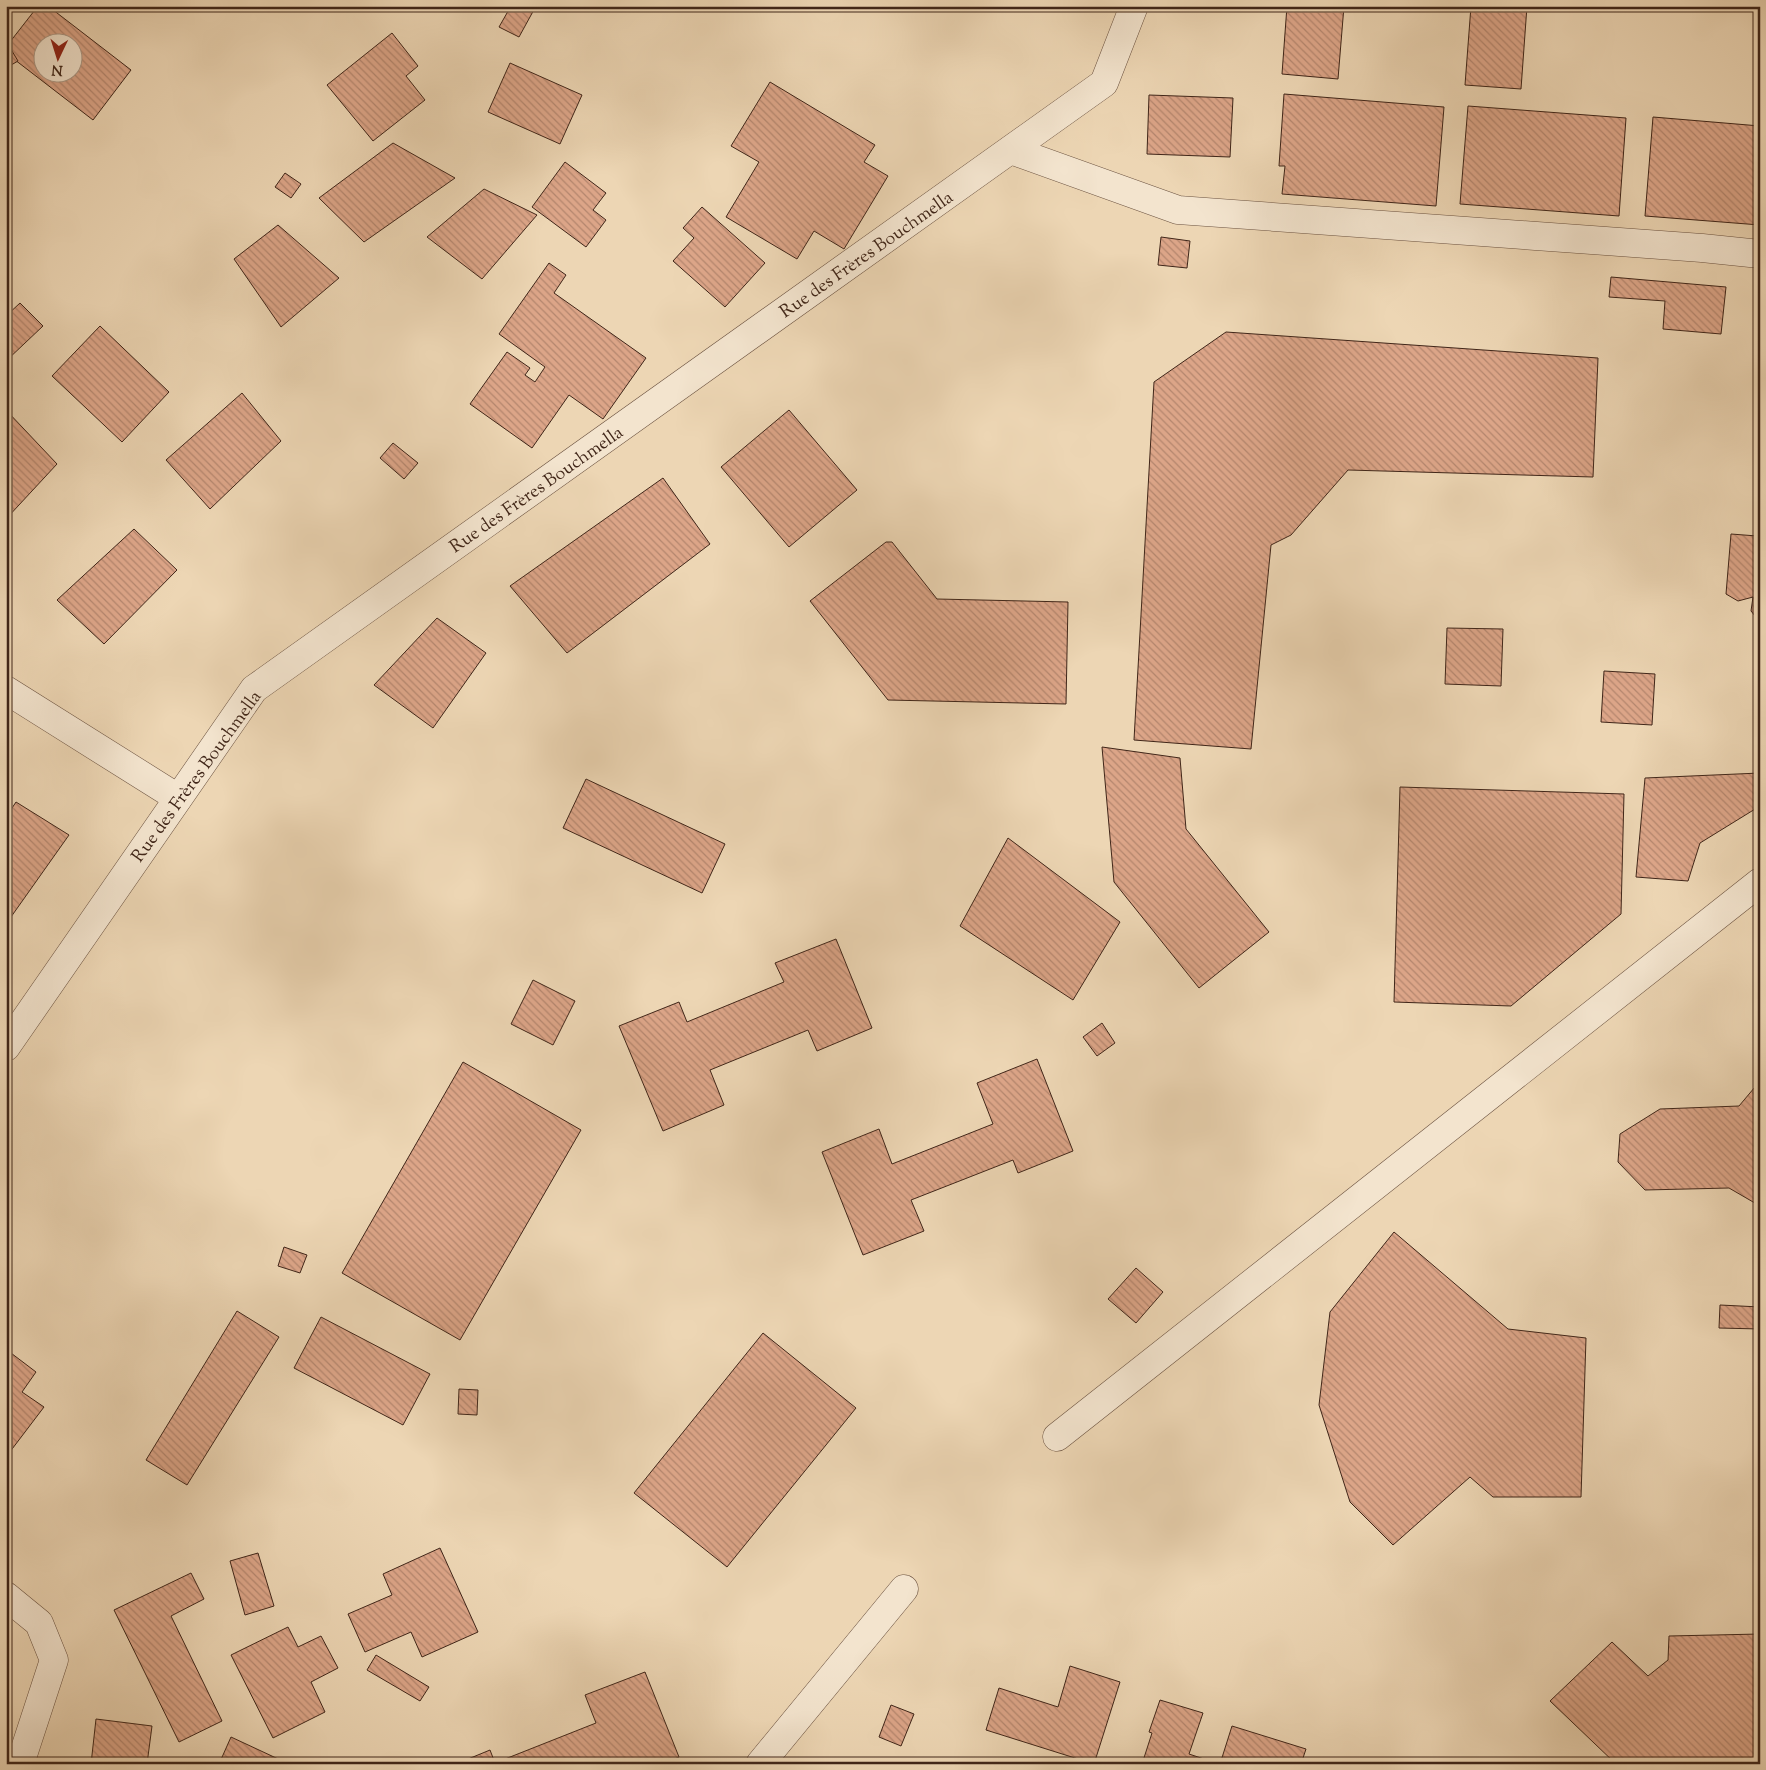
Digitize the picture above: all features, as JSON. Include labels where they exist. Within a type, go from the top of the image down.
[{"type":"street","name":"Rue des Frères Bouchmella","points":[[6,1047],[254,689],[1104,83],[1134,6]]},
{"type":"street","points":[[1011,150],[1178,210],[1692,247],[1760,254]]},
{"type":"street","points":[[6,690],[178,798]]},
{"type":"street","points":[[1057,1437],[1760,882]]},
{"type":"street","points":[[760,1764],[904,1589]]},
{"type":"street","points":[[6,1596],[39,1624],[54,1660],[20,1764]]},
{"type":"building","points":[[38,6],[48,6],[82,32],[32,32],[32,73],[6,53],[6,47]]},
{"type":"building","points":[[511,6],[536,6],[519,37],[499,27]]},
{"type":"building","points":[[1287,6],[1344,6],[1338,79],[1282,74]]},
{"type":"building","points":[[1471,6],[1527,6],[1521,89],[1465,85]]},
{"type":"building","points":[[82,32],[131,70],[93,120],[44,82],[82,82]]},
{"type":"building","points":[[392,33],[418,66],[406,76],[425,100],[373,141],[327,85]]},
{"type":"building","points":[[6,41],[18,61],[6,68]]},
{"type":"building","points":[[510,63],[582,95],[560,144],[488,112]]},
{"type":"building","points":[[770,82],[875,145],[864,162],[888,176],[844,249],[814,231],[797,259],[726,217],[759,162],[731,146]]},
{"type":"building","points":[[1284,94],[1444,107],[1436,206],[1282,194],[1285,166],[1279,166]]},
{"type":"building","points":[[1149,95],[1233,98],[1230,157],[1147,154]]},
{"type":"building","points":[[1468,106],[1626,118],[1619,216],[1460,204]]},
{"type":"building","points":[[1653,117],[1760,126],[1760,225],[1645,216]]},
{"type":"building","points":[[393,143],[455,178],[364,242],[319,198]]},
{"type":"building","points":[[565,162],[606,193],[593,210],[606,220],[586,247],[532,207]]},
{"type":"building","points":[[285,173],[301,184],[291,198],[275,187]]},
{"type":"building","points":[[484,189],[537,215],[482,279],[427,237]]},
{"type":"building","points":[[702,207],[765,263],[725,307],[673,261],[694,238],[683,228]]},
{"type":"building","points":[[278,225],[339,278],[281,327],[234,259]]},
{"type":"building","points":[[1161,237],[1190,241],[1187,268],[1158,265]]},
{"type":"building","points":[[549,263],[566,275],[554,293],[646,358],[603,419],[569,395],[532,448],[470,404],[507,352],[530,368],[525,375],[535,382],[545,367],[499,334]]},
{"type":"building","points":[[1611,277],[1726,287],[1721,334],[1663,329],[1665,301],[1609,297]]},
{"type":"building","points":[[20,303],[43,326],[6,361],[6,316]]},
{"type":"building","points":[[100,326],[169,392],[122,442],[52,376]]},
{"type":"building","points":[[1226,332],[1598,358],[1593,477],[1348,470],[1291,535],[1271,545],[1251,749],[1134,740],[1154,382]]},
{"type":"building","points":[[242,393],[281,441],[210,509],[166,460]]},
{"type":"building","points":[[6,410],[57,464],[6,519]]},
{"type":"building","points":[[789,410],[857,490],[789,547],[721,467]]},
{"type":"building","points":[[393,443],[418,463],[404,479],[380,458]]},
{"type":"building","points":[[663,478],[710,544],[567,653],[510,586]]},
{"type":"building","points":[[134,529],[177,570],[104,644],[57,600]]},
{"type":"building","points":[[1760,533],[1760,622],[1751,611],[1753,597],[1738,601],[1726,594],[1731,534],[1757,536]]},
{"type":"building","points":[[886,542],[892,542],[937,599],[1068,602],[1066,704],[888,700],[810,601]]},
{"type":"building","points":[[437,618],[486,653],[433,728],[374,685]]},
{"type":"building","points":[[1447,628],[1503,629],[1501,686],[1445,684]]},
{"type":"building","points":[[1604,671],[1655,674],[1652,725],[1601,722]]},
{"type":"building","points":[[1102,747],[1180,758],[1186,829],[1269,932],[1199,988],[1114,882]]},
{"type":"building","points":[[1760,773],[1760,806],[1700,843],[1688,881],[1636,877],[1645,778]]},
{"type":"building","points":[[586,779],[725,844],[702,893],[563,828]]},
{"type":"building","points":[[1400,787],[1624,794],[1621,914],[1511,1006],[1394,1002]]},
{"type":"building","points":[[16,802],[69,835],[6,924],[6,817]]},
{"type":"building","points":[[1008,838],[1120,922],[1073,1000],[960,926]]},
{"type":"building","points":[[836,939],[872,1028],[817,1051],[808,1030],[710,1070],[724,1105],[663,1131],[619,1026],[679,1002],[687,1022],[784,982],[775,963]]},
{"type":"building","points":[[533,980],[575,1001],[553,1045],[511,1024]]},
{"type":"building","points":[[1102,1023],[1115,1043],[1097,1056],[1083,1037]]},
{"type":"building","points":[[1037,1059],[1073,1151],[1018,1173],[1013,1160],[911,1200],[924,1231],[863,1255],[822,1152],[879,1129],[892,1164],[993,1124],[977,1083]]},
{"type":"building","points":[[463,1062],[581,1130],[460,1340],[342,1273]]},
{"type":"building","points":[[1760,1081],[1760,1206],[1729,1188],[1645,1190],[1618,1162],[1620,1134],[1660,1109],[1739,1106]]},
{"type":"building","points":[[1394,1232],[1508,1329],[1586,1338],[1581,1497],[1493,1497],[1470,1477],[1393,1545],[1350,1502],[1319,1405],[1330,1312]]},
{"type":"building","points":[[284,1247],[307,1255],[300,1273],[278,1266]]},
{"type":"building","points":[[1136,1268],[1163,1292],[1136,1323],[1108,1299]]},
{"type":"building","points":[[1720,1305],[1760,1307],[1760,1329],[1719,1328]]},
{"type":"building","points":[[237,1311],[279,1337],[187,1485],[146,1460]]},
{"type":"building","points":[[321,1317],[430,1374],[403,1425],[294,1368]]},
{"type":"building","points":[[763,1333],[856,1408],[727,1567],[634,1493]]},
{"type":"building","points":[[7,1350],[36,1372],[22,1392],[44,1407],[6,1457]]},
{"type":"building","points":[[459,1389],[478,1390],[477,1415],[458,1414]]},
{"type":"building","points":[[440,1548],[478,1632],[422,1657],[411,1632],[365,1652],[348,1614],[392,1595],[383,1574]]},
{"type":"building","points":[[258,1553],[274,1606],[245,1615],[230,1561]]},
{"type":"building","points":[[191,1573],[204,1599],[171,1616],[222,1721],[179,1742],[114,1610]]},
{"type":"building","points":[[288,1627],[298,1647],[321,1636],[338,1668],[311,1682],[325,1712],[273,1738],[231,1655]]},
{"type":"building","points":[[1760,1634],[1760,1764],[1616,1764],[1550,1701],[1612,1642],[1648,1676],[1668,1660],[1669,1636]]},
{"type":"building","points":[[376,1655],[429,1687],[420,1701],[367,1670]]},
{"type":"building","points":[[1070,1666],[1120,1682],[1094,1764],[986,1730],[999,1688],[1058,1707]]},
{"type":"building","points":[[645,1672],[679,1757],[663,1764],[456,1764],[490,1750],[495,1763],[596,1723],[585,1695]]},
{"type":"building","points":[[1160,1700],[1203,1713],[1189,1754],[1219,1764],[1142,1764],[1152,1733],[1149,1732]]},
{"type":"building","points":[[891,1705],[914,1714],[901,1746],[879,1737]]},
{"type":"building","points":[[96,1719],[152,1726],[147,1764],[91,1764]]},
{"type":"building","points":[[1232,1726],[1306,1749],[1301,1764],[1220,1764]]},
{"type":"building","points":[[231,1737],[289,1764],[219,1764]]}]
